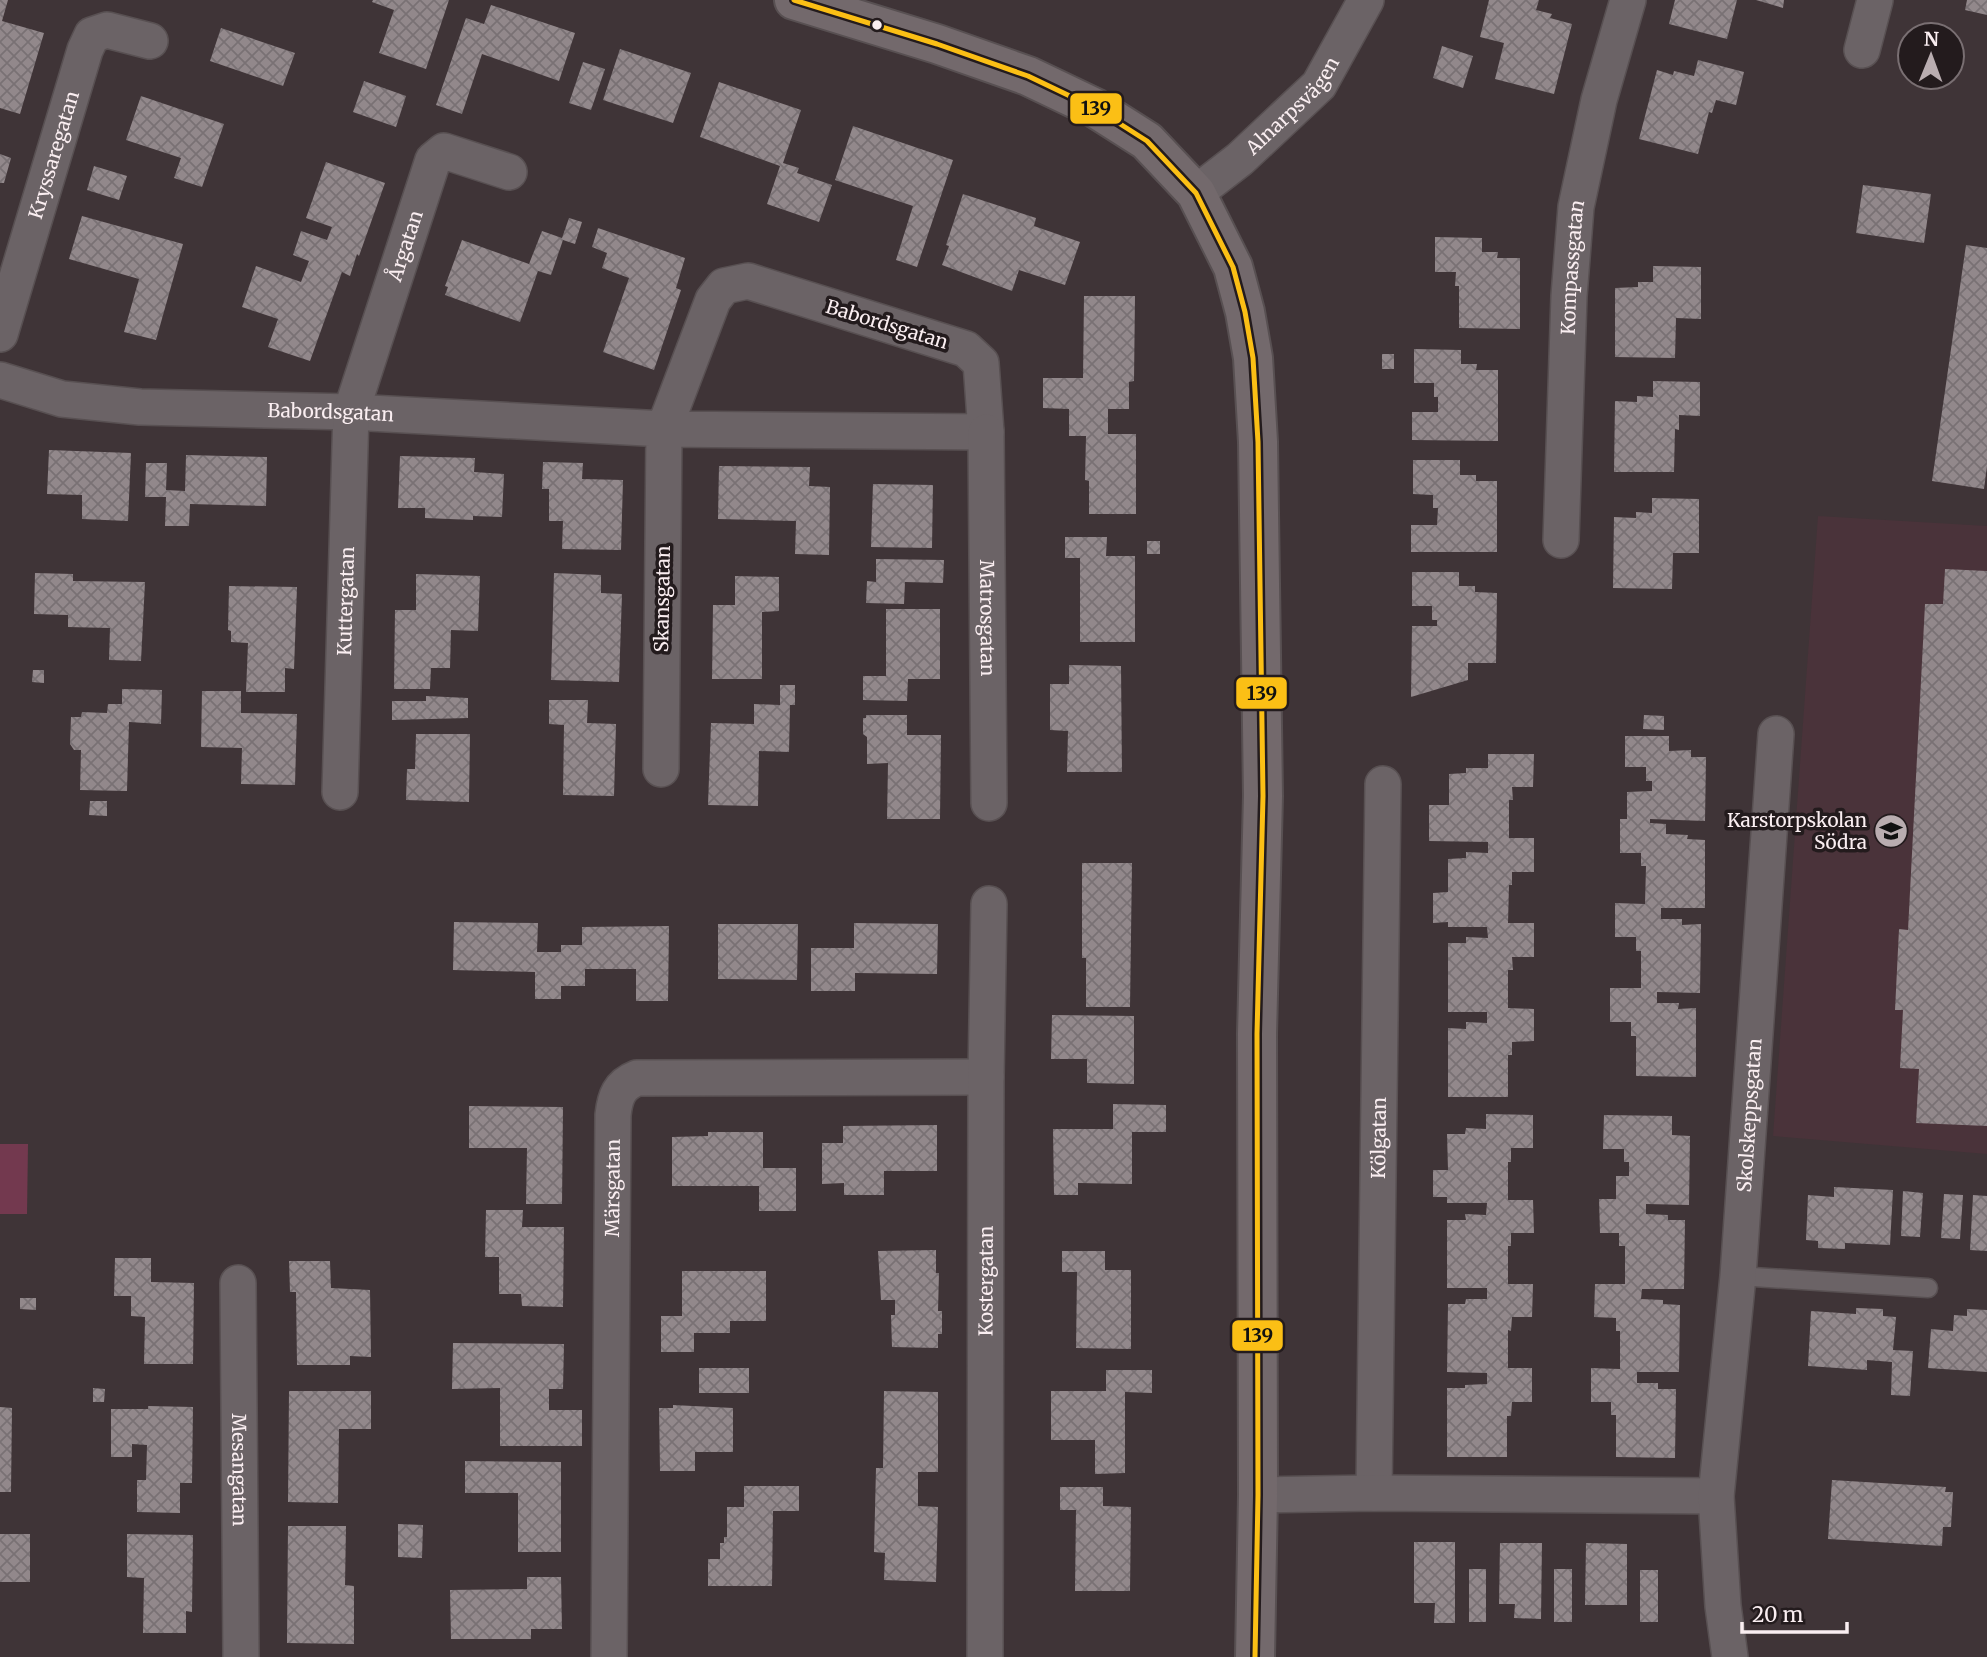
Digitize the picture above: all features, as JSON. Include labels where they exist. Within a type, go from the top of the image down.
[{"type":"street","points":[[794,0],[1015,71],[1095,108],[1147,141],[1196,193],[1233,267],[1253,358],[1258,442],[1262,796],[1257,1034],[1258,1495],[1255,1657]]},
{"type":"street","name":"Alnarpsvägen","points":[[1196,193],[1240,159],[1319,85],[1366,0]]},
{"type":"street","name":"Kompassgatan","points":[[1561,540],[1569,296],[1576,207],[1599,100],[1628,0]]},
{"type":"street","points":[[1862,50],[1875,0]]},
{"type":"street","name":"Kryssaregatan","points":[[0,334],[92,35],[107,30],[150,41]]},
{"type":"street","name":"Årgatan","points":[[351,412],[433,160],[444,151],[509,172]]},
{"type":"street","name":"Babordsgatan","points":[[0,380],[62,399],[139,407],[351,412],[664,429],[986,432],[981,363],[966,349],[748,281],[724,286],[713,300],[664,429]]},
{"type":"street","name":"Kuttergatan","points":[[340,792],[351,412]]},
{"type":"street","name":"Skansgatan","points":[[661,769],[664,429]]},
{"type":"street","name":"Matrosgatan","points":[[986,432],[989,803]]},
{"type":"street","name":"Skolskeppsgatan","points":[[1730,1657],[1723,1606],[1716,1496],[1738,1276],[1776,734]]},
{"type":"street","name":"Kölgatan","points":[[1374,1493],[1383,784]]},
{"type":"street","name":"Kostergatan","points":[[985,1657],[989,904]]},
{"type":"street","name":"Märsgatan","points":[[609,1657],[613,1115],[615,1099],[624,1083],[637,1078],[986,1077]]},
{"type":"street","name":"Mesangatan","points":[[239,1283],[241,1657]]},
{"type":"street","points":[[1258,1495],[1374,1493],[1716,1496]]},
{"type":"lane","points":[[1738,1276],[1928,1288]]},
{"type":"shaded area","name":"Karstorpskolan Södra","points":[[1818,516],[1987,526],[1987,1154],[1773,1136]]},
{"type":"shaded area","points":[[0,1144],[28,1144],[27,1214],[0,1214]]},
{"type":"building","points":[[0,0],[8,0],[2,21],[44,33],[20,114],[0,108]]},
{"type":"building","points":[[449,0],[426,69],[379,53],[394,10],[372,2]]},
{"type":"building","points":[[1489,0],[1539,0],[1536,10],[1552,14],[1550,18],[1572,24],[1554,94],[1495,79],[1504,43],[1480,37]]},
{"type":"building","points":[[1675,0],[1737,0],[1727,39],[1669,24]]},
{"type":"building","points":[[1756,0],[1784,0],[1783,8]]},
{"type":"building","points":[[1967,0],[1987,0],[1987,15],[1965,10]]},
{"type":"building","points":[[491,5],[575,33],[559,81],[482,54],[462,114],[436,105],[466,18],[484,24]]},
{"type":"building","points":[[221,28],[295,53],[283,86],[210,61]]},
{"type":"building","points":[[1442,46],[1473,56],[1463,88],[1433,78]]},
{"type":"building","points":[[620,49],[691,73],[673,123],[603,100]]},
{"type":"building","points":[[1698,60],[1744,72],[1736,105],[1716,100],[1712,113],[1709,112],[1698,154],[1639,139],[1657,70],[1673,75],[1674,71],[1694,76]]},
{"type":"building","points":[[583,62],[605,69],[591,110],[569,103]]},
{"type":"building","points":[[364,81],[406,96],[396,127],[353,112]]},
{"type":"building","points":[[719,82],[801,110],[783,163],[799,168],[797,173],[832,185],[819,222],[767,204],[780,166],[700,137]]},
{"type":"building","points":[[141,96],[224,124],[202,187],[174,178],[181,158],[126,140]]},
{"type":"building","points":[[853,126],[953,160],[917,267],[896,260],[913,206],[835,180]]},
{"type":"building","points":[[0,154],[11,158],[4,183],[0,183]]},
{"type":"building","points":[[326,162],[385,183],[350,276],[342,272],[310,361],[268,347],[278,319],[242,307],[256,266],[301,282],[309,261],[293,255],[301,231],[327,240],[332,227],[306,218]]},
{"type":"building","points":[[94,166],[127,176],[119,200],[87,190]]},
{"type":"building","points":[[1863,185],[1931,194],[1924,243],[1856,233]]},
{"type":"building","points":[[963,194],[1036,218],[1034,226],[1080,242],[1065,285],[1019,270],[1012,291],[942,265]]},
{"type":"building","points":[[82,216],[183,244],[156,340],[124,332],[139,279],[69,259]]},
{"type":"building","points":[[569,218],[582,222],[575,244],[563,240],[551,275],[538,271],[520,322],[445,295],[448,287],[445,286],[462,240],[529,264],[542,231],[562,238]]},
{"type":"building","points":[[598,228],[685,258],[676,288],[681,290],[654,370],[603,352],[629,278],[602,268],[607,253],[592,247]]},
{"type":"building","points":[[1435,237],[1482,238],[1482,252],[1498,252],[1497,258],[1520,258],[1520,329],[1459,328],[1459,286],[1455,286],[1456,272],[1435,272]]},
{"type":"building","points":[[1966,245],[1987,248],[1987,466],[1984,489],[1932,481]]},
{"type":"building","points":[[1653,266],[1701,267],[1701,319],[1676,318],[1675,358],[1615,357],[1615,288],[1638,287],[1638,282],[1653,282]]},
{"type":"building","points":[[1084,296],[1135,296],[1134,381],[1129,382],[1129,409],[1108,409],[1108,434],[1136,434],[1136,514],[1089,514],[1089,481],[1085,480],[1086,436],[1069,436],[1069,409],[1043,408],[1043,378],[1083,378]]},
{"type":"building","points":[[1414,349],[1461,350],[1461,364],[1477,364],[1476,370],[1498,370],[1498,441],[1412,440],[1412,412],[1438,412],[1434,383],[1414,383]]},
{"type":"building","points":[[1382,354],[1394,354],[1394,369],[1382,369]]},
{"type":"building","points":[[1653,381],[1700,382],[1700,416],[1679,415],[1679,430],[1675,429],[1674,472],[1614,472],[1615,401],[1637,402],[1637,396],[1653,397]]},
{"type":"building","points":[[49,450],[131,453],[128,521],[82,519],[82,495],[47,494]]},
{"type":"building","points":[[186,455],[267,457],[266,506],[190,504],[189,526],[165,526],[166,497],[145,497],[146,463],[167,463],[166,490],[185,491]]},
{"type":"building","points":[[400,456],[475,458],[474,472],[504,474],[502,517],[473,516],[473,520],[425,518],[425,508],[398,508]]},
{"type":"building","points":[[1413,460],[1460,460],[1460,475],[1476,475],[1476,481],[1497,481],[1497,552],[1411,552],[1411,525],[1437,525],[1438,508],[1433,508],[1433,495],[1413,494]]},
{"type":"building","points":[[543,462],[583,463],[582,479],[623,480],[621,550],[562,549],[563,521],[549,521],[549,489],[542,489]]},
{"type":"building","points":[[719,466],[810,467],[809,486],[830,487],[829,555],[795,554],[796,521],[718,519]]},
{"type":"building","points":[[873,484],[933,485],[932,548],[871,547]]},
{"type":"building","points":[[1652,498],[1699,499],[1699,553],[1673,553],[1672,589],[1613,588],[1614,517],[1636,518],[1636,512],[1652,513]]},
{"type":"building","points":[[1065,537],[1107,537],[1106,556],[1135,556],[1135,642],[1080,642],[1080,558],[1065,558]]},
{"type":"building","points":[[1147,541],[1160,541],[1160,554],[1147,554]]},
{"type":"building","points":[[876,559],[944,560],[943,583],[905,582],[904,604],[866,603],[867,581],[876,582]]},
{"type":"building","points":[[1945,569],[1987,571],[1987,1126],[1916,1123],[1919,1069],[1900,1068],[1903,1010],[1895,1010],[1899,929],[1908,930],[1925,604],[1943,604]]},
{"type":"building","points":[[1412,572],[1459,572],[1459,586],[1475,586],[1475,592],[1497,593],[1496,663],[1468,663],[1468,680],[1411,697],[1412,626],[1437,626],[1437,620],[1432,620],[1432,606],[1412,606]]},
{"type":"building","points":[[35,573],[73,574],[73,581],[145,582],[141,661],[109,660],[110,628],[68,627],[68,615],[34,614]]},
{"type":"building","points":[[554,573],[601,575],[601,593],[622,594],[619,682],[551,680]]},
{"type":"building","points":[[416,574],[480,576],[478,631],[451,630],[450,668],[431,668],[430,689],[394,689],[395,610],[416,610]]},
{"type":"building","points":[[735,576],[779,577],[779,611],[762,612],[762,679],[712,679],[713,605],[735,605]]},
{"type":"building","points":[[229,586],[297,587],[294,669],[285,668],[285,692],[246,692],[248,643],[231,642],[231,631],[228,630]]},
{"type":"building","points":[[886,609],[940,609],[940,679],[908,679],[907,701],[863,700],[863,676],[886,676]]},
{"type":"building","points":[[1069,665],[1121,666],[1122,772],[1067,772],[1068,731],[1050,730],[1050,684],[1069,684]]},
{"type":"building","points":[[33,670],[44,670],[44,683],[32,682]]},
{"type":"building","points":[[780,685],[795,685],[795,705],[790,705],[789,752],[759,751],[758,806],[708,805],[711,723],[754,724],[754,704],[780,705]]},
{"type":"building","points":[[122,689],[162,690],[161,724],[129,722],[127,791],[80,790],[81,750],[74,750],[70,744],[71,717],[81,717],[82,712],[107,713],[108,704],[122,704]]},
{"type":"building","points":[[202,691],[241,691],[241,713],[297,714],[295,785],[241,784],[242,748],[201,747]]},
{"type":"building","points":[[426,696],[468,698],[468,718],[392,720],[392,701],[426,701]]},
{"type":"building","points":[[549,700],[588,700],[587,723],[616,724],[614,796],[563,795],[564,725],[549,724]]},
{"type":"building","points":[[866,715],[907,715],[907,735],[941,735],[940,819],[887,819],[888,763],[867,764],[867,737],[863,734],[863,718],[866,718]]},
{"type":"building","points":[[1644,715],[1664,716],[1664,730],[1643,729]]},
{"type":"building","points":[[416,734],[470,734],[469,802],[406,800],[407,769],[415,769]]},
{"type":"building","points":[[1625,736],[1669,736],[1669,751],[1691,750],[1691,757],[1706,757],[1705,821],[1650,819],[1650,823],[1666,824],[1666,834],[1688,835],[1687,839],[1705,840],[1705,908],[1661,908],[1661,919],[1682,919],[1682,925],[1701,924],[1700,993],[1657,992],[1657,1003],[1679,1003],[1678,1009],[1696,1008],[1696,1077],[1636,1076],[1636,1036],[1631,1036],[1631,1022],[1610,1022],[1610,988],[1641,988],[1641,951],[1636,951],[1636,937],[1615,937],[1615,903],[1645,904],[1646,866],[1641,866],[1641,853],[1620,853],[1620,819],[1627,819],[1627,792],[1652,791],[1652,781],[1646,781],[1646,767],[1625,767]]},
{"type":"building","points":[[1488,754],[1534,754],[1533,787],[1512,787],[1513,800],[1509,800],[1509,838],[1534,838],[1534,872],[1512,872],[1508,923],[1534,923],[1534,957],[1512,957],[1513,970],[1508,970],[1508,1008],[1534,1009],[1534,1041],[1512,1042],[1512,1055],[1508,1055],[1508,1097],[1448,1097],[1448,1028],[1466,1029],[1466,1022],[1487,1023],[1487,1012],[1448,1012],[1448,943],[1466,943],[1466,937],[1488,938],[1487,927],[1448,927],[1448,922],[1433,923],[1433,893],[1448,892],[1448,859],[1466,858],[1466,852],[1488,853],[1488,842],[1429,841],[1429,805],[1449,805],[1449,774],[1466,773],[1466,768],[1488,768]]},
{"type":"building","points":[[90,801],[107,801],[107,816],[89,815]]},
{"type":"building","points":[[1082,863],[1132,863],[1130,1007],[1086,1007],[1086,958],[1082,958]]},
{"type":"building","points":[[454,922],[538,923],[537,952],[561,952],[561,945],[582,945],[582,927],[669,926],[668,1001],[636,1001],[636,969],[585,969],[585,986],[561,986],[561,999],[535,999],[535,972],[453,970]]},
{"type":"building","points":[[854,923],[938,924],[937,974],[855,973],[855,991],[811,991],[811,948],[854,948]]},
{"type":"building","points":[[718,924],[798,924],[797,980],[718,979]]},
{"type":"building","points":[[1052,1015],[1134,1016],[1134,1084],[1087,1083],[1087,1059],[1051,1059]]},
{"type":"building","points":[[1113,1104],[1166,1105],[1166,1132],[1132,1132],[1132,1184],[1078,1183],[1078,1195],[1054,1195],[1053,1129],[1113,1129]]},
{"type":"building","points":[[469,1106],[563,1107],[562,1204],[526,1204],[527,1148],[469,1148]]},
{"type":"building","points":[[1486,1114],[1533,1115],[1533,1148],[1511,1148],[1511,1162],[1508,1162],[1508,1200],[1533,1200],[1534,1233],[1511,1233],[1511,1246],[1508,1246],[1508,1284],[1533,1284],[1532,1317],[1512,1317],[1511,1331],[1508,1330],[1508,1368],[1532,1368],[1532,1402],[1512,1402],[1511,1416],[1507,1416],[1507,1457],[1447,1457],[1447,1388],[1487,1384],[1487,1373],[1447,1372],[1448,1304],[1465,1304],[1466,1299],[1487,1299],[1487,1288],[1447,1288],[1447,1220],[1466,1220],[1465,1214],[1486,1215],[1487,1203],[1447,1203],[1447,1197],[1433,1197],[1433,1170],[1448,1170],[1447,1134],[1465,1134],[1466,1128],[1486,1129]]},
{"type":"building","points":[[1604,1115],[1672,1116],[1672,1135],[1690,1136],[1689,1205],[1646,1204],[1646,1214],[1668,1215],[1668,1220],[1685,1220],[1684,1289],[1642,1289],[1641,1299],[1663,1300],[1663,1304],[1680,1305],[1679,1372],[1637,1372],[1637,1383],[1658,1383],[1658,1389],[1676,1389],[1675,1458],[1616,1457],[1616,1415],[1611,1415],[1611,1402],[1591,1402],[1591,1368],[1620,1369],[1620,1331],[1616,1331],[1616,1318],[1594,1317],[1595,1284],[1625,1284],[1625,1246],[1619,1246],[1619,1233],[1600,1233],[1599,1199],[1616,1199],[1616,1176],[1629,1176],[1629,1162],[1624,1162],[1624,1149],[1603,1149]]},
{"type":"building","points":[[937,1125],[937,1171],[884,1171],[884,1195],[844,1195],[844,1183],[822,1184],[822,1143],[843,1143],[843,1126]]},
{"type":"building","points":[[708,1132],[763,1132],[763,1168],[796,1168],[796,1211],[759,1211],[759,1186],[672,1186],[672,1137],[708,1136]]},
{"type":"building","points":[[1834,1187],[1893,1190],[1890,1245],[1845,1243],[1845,1249],[1818,1248],[1818,1241],[1806,1240],[1808,1195],[1834,1197]]},
{"type":"building","points":[[1903,1191],[1923,1193],[1920,1237],[1901,1236]]},
{"type":"building","points":[[1944,1194],[1963,1195],[1960,1239],[1941,1238]]},
{"type":"building","points":[[1973,1195],[1987,1196],[1987,1251],[1970,1250]]},
{"type":"building","points":[[486,1210],[523,1210],[522,1227],[564,1227],[563,1307],[522,1306],[521,1294],[499,1294],[499,1257],[485,1257]]},
{"type":"building","points":[[936,1250],[936,1273],[939,1273],[938,1311],[942,1311],[942,1334],[938,1334],[938,1348],[892,1347],[891,1315],[895,1315],[895,1300],[881,1300],[878,1251]]},
{"type":"building","points":[[1062,1251],[1105,1251],[1105,1270],[1131,1270],[1131,1349],[1076,1348],[1077,1272],[1062,1272]]},
{"type":"building","points":[[115,1258],[151,1258],[151,1282],[194,1283],[193,1364],[144,1364],[145,1317],[131,1316],[131,1296],[114,1296]]},
{"type":"building","points":[[289,1261],[330,1261],[331,1288],[370,1290],[371,1357],[350,1356],[350,1365],[297,1365],[296,1292],[290,1292]]},
{"type":"building","points":[[682,1271],[766,1271],[766,1321],[730,1321],[730,1333],[694,1333],[694,1352],[661,1352],[661,1316],[682,1316]]},
{"type":"building","points":[[20,1298],[36,1298],[36,1310],[20,1309]]},
{"type":"building","points":[[1856,1308],[1883,1309],[1883,1316],[1896,1317],[1893,1350],[1913,1351],[1910,1396],[1891,1395],[1892,1362],[1867,1360],[1867,1370],[1808,1366],[1811,1311],[1856,1314]]},
{"type":"building","points":[[1967,1309],[1987,1310],[1987,1372],[1928,1368],[1931,1329],[1953,1331],[1954,1315],[1967,1316]]},
{"type":"building","points":[[453,1343],[564,1344],[563,1389],[549,1389],[549,1410],[582,1410],[582,1446],[500,1446],[500,1388],[452,1389]]},
{"type":"building","points":[[699,1368],[749,1368],[749,1393],[699,1393]]},
{"type":"building","points":[[1106,1370],[1152,1370],[1152,1393],[1125,1392],[1125,1473],[1095,1474],[1095,1440],[1051,1440],[1051,1391],[1106,1391]]},
{"type":"building","points":[[93,1388],[105,1389],[104,1402],[93,1402]]},
{"type":"building","points":[[289,1391],[371,1391],[371,1429],[339,1429],[338,1503],[288,1502]]},
{"type":"building","points":[[884,1391],[938,1392],[938,1472],[918,1472],[918,1506],[938,1507],[936,1582],[884,1580],[885,1553],[874,1552],[876,1468],[883,1468]]},
{"type":"building","points":[[673,1405],[733,1408],[733,1452],[695,1452],[695,1471],[660,1471],[659,1408],[673,1408]]},
{"type":"building","points":[[148,1406],[193,1407],[192,1483],[180,1483],[180,1513],[137,1512],[137,1480],[146,1480],[147,1445],[132,1444],[132,1457],[111,1457],[111,1409],[148,1409]]},
{"type":"building","points":[[0,1407],[12,1408],[11,1492],[0,1492]]},
{"type":"building","points":[[465,1461],[561,1462],[561,1552],[518,1552],[518,1493],[465,1493]]},
{"type":"building","points":[[1832,1480],[1946,1487],[1945,1492],[1953,1492],[1951,1527],[1943,1527],[1942,1546],[1828,1539]]},
{"type":"building","points":[[744,1486],[799,1486],[799,1511],[773,1511],[772,1586],[708,1586],[708,1559],[720,1559],[720,1543],[724,1543],[724,1537],[727,1537],[727,1507],[744,1507]]},
{"type":"building","points":[[1060,1487],[1103,1487],[1103,1506],[1131,1507],[1130,1591],[1075,1591],[1076,1510],[1060,1510]]},
{"type":"building","points":[[398,1524],[423,1525],[422,1558],[398,1557]]},
{"type":"building","points":[[288,1526],[346,1526],[345,1585],[354,1586],[354,1644],[287,1643]]},
{"type":"building","points":[[0,1534],[30,1534],[30,1582],[0,1582]]},
{"type":"building","points":[[127,1534],[193,1535],[192,1612],[186,1611],[186,1633],[143,1633],[144,1578],[127,1577]]},
{"type":"building","points":[[1414,1542],[1455,1542],[1455,1623],[1434,1623],[1435,1603],[1414,1603]]},
{"type":"building","points":[[1500,1543],[1542,1543],[1541,1619],[1514,1618],[1515,1604],[1499,1604]]},
{"type":"building","points":[[1586,1543],[1627,1544],[1627,1605],[1585,1605]]},
{"type":"building","points":[[1469,1569],[1486,1569],[1486,1622],[1469,1622]]},
{"type":"building","points":[[1554,1569],[1572,1569],[1572,1622],[1554,1622]]},
{"type":"building","points":[[1640,1570],[1658,1570],[1658,1622],[1640,1622]]},
{"type":"building","points":[[527,1577],[561,1577],[562,1629],[531,1629],[531,1639],[451,1639],[450,1590],[527,1589]]},
{"type":"transit line","name":"139","points":[[794,0],[937,44],[1028,76],[1095,108],[1147,141],[1196,193],[1233,267],[1253,358],[1258,442],[1263,796],[1257,1034],[1258,1495],[1255,1657]]},
{"type":"place","name":"Karstorpskolan Södra","points":[[1891,831]]}]
